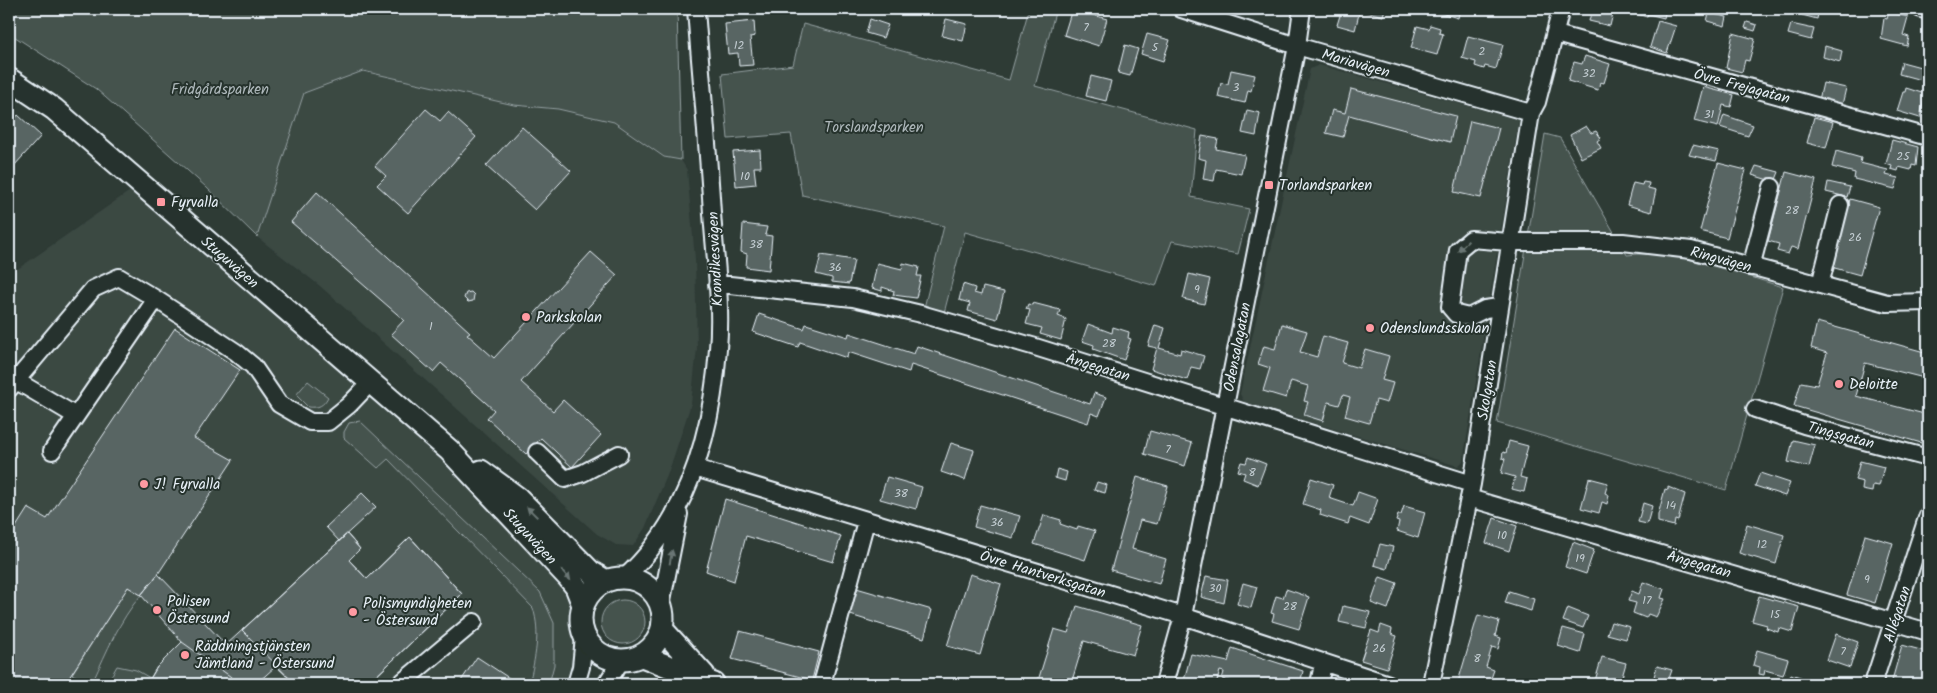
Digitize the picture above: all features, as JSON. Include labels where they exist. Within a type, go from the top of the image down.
[{"type":"main road","name":"Stuguvägen","points":[[9,79],[54,109],[449,450],[568,577],[576,588],[583,605]]},
{"type":"main road","name":"Stuguvägen","points":[[449,450],[495,479],[518,498],[591,572],[615,579]]},
{"type":"main road","points":[[615,579],[640,582],[653,591],[661,605],[662,630],[655,645],[642,656],[621,661],[606,658],[593,649],[584,637],[580,621],[583,605],[592,591],[615,579]]},
{"type":"main road","points":[[662,630],[712,684]]},
{"type":"main road","points":[[642,656],[712,684]]},
{"type":"street","name":"Krondikesvägen","points":[[661,605],[681,504],[695,468],[712,401],[718,348],[717,285],[696,9]]},
{"type":"street","name":"Mariavägen","points":[[1181,9],[1297,46],[1531,113]]},
{"type":"street","name":"Odensalagatan","points":[[1164,684],[1183,616],[1297,46],[1302,9]]},
{"type":"street","name":"Skolgatan","points":[[1431,684],[1470,491],[1531,113],[1537,102],[1561,9]]},
{"type":"street","points":[[1920,9],[1928,11]]},
{"type":"street","name":"Övre Frejagatan","points":[[1556,34],[1928,137]]},
{"type":"street","points":[[1751,267],[1772,187]]},
{"type":"street","points":[[1820,286],[1840,204]]},
{"type":"street","name":"Ringvägen","points":[[1499,307],[1485,309],[1469,317],[1456,314],[1450,308],[1458,250],[1471,239],[1509,242],[1623,242],[1691,250],[1887,304],[1928,302]]},
{"type":"street","points":[[76,416],[12,385],[92,289],[119,277],[156,298],[236,352],[252,366],[279,404],[310,422],[328,422],[349,405],[370,383]]},
{"type":"street","name":"Ängegatan","points":[[717,285],[853,298],[1028,345],[1225,407],[1470,491],[1928,632]]},
{"type":"street","points":[[52,451],[156,298]]},
{"type":"street","name":"Tingsgatan","points":[[1755,409],[1804,425],[1928,458]]},
{"type":"street","points":[[537,452],[566,479],[582,473],[618,454]]},
{"type":"street","name":"Övre Hantverksgatan","points":[[695,468],[1183,616],[1323,664],[1389,684]]},
{"type":"street","name":"Krondikesvägen","points":[[615,579],[650,552],[681,504]]},
{"type":"street","name":"Allégatan","points":[[1873,684],[1928,514]]},
{"type":"street","points":[[822,684],[866,521]]},
{"type":"street","points":[[400,684],[474,622]]},
{"type":"street","points":[[576,684],[581,667],[584,637]]},
{"type":"street","points":[[606,684],[621,661]]},
{"type":"street","points":[[1318,684],[1323,664]]},
{"type":"shaded area","name":"Odenslundsskolan","points":[[1319,65],[1519,120],[1463,461],[1458,466],[1244,402],[1240,394],[1310,69]]},
{"type":"shaded area","name":"Parkskolan","points":[[363,71],[514,105],[558,109],[614,122],[664,157],[681,160],[687,170],[695,259],[697,348],[691,404],[669,471],[645,528],[633,546],[616,545],[597,534],[320,286],[257,237],[304,93]]},
{"type":"shaded area","name":"Fyrvalla","points":[[140,184],[449,450],[576,588],[584,637],[576,684],[9,684],[9,275]]},
{"type":"green space","name":"Fridgårdsparken","points":[[9,9],[677,9],[681,160],[664,157],[614,122],[558,109],[514,105],[363,71],[304,93],[257,237],[206,187],[96,89],[9,33]]},
{"type":"green space","name":"Torslandsparken","points":[[1029,9],[1056,9],[1035,86],[1197,130],[1191,197],[1249,209],[1238,254],[1172,241],[1156,286],[965,232],[944,313],[924,308],[944,226],[802,195],[791,134],[728,139],[722,74],[793,65],[803,24],[1009,80]]},
{"type":"green space","points":[[1545,134],[1560,138],[1627,255],[1666,255],[1686,258],[1783,287],[1726,490],[1497,423]]},
{"type":"green space","points":[[308,381],[328,397],[320,406],[308,407],[296,395]]},
{"type":"green space","points":[[360,421],[540,592],[554,623],[554,665],[549,684],[529,684],[537,636],[533,608],[388,459],[378,468],[344,438],[344,432],[349,423]]},
{"type":"green space","points":[[128,587],[141,595],[120,626],[93,681],[87,683],[72,674]]},
{"type":"green space","points":[[627,600],[639,606],[644,613],[644,631],[639,638],[632,643],[619,644],[611,641],[604,634],[601,618],[604,610],[611,603]]},
{"type":"green space","points":[[117,666],[136,670],[150,678],[147,684],[113,684],[109,680]]},
{"type":"building","points":[[1072,9],[1107,19],[1099,46],[1064,35]]},
{"type":"building","points":[[1342,9],[1385,9],[1383,16],[1360,10],[1355,30],[1337,25]]},
{"type":"building","points":[[1442,9],[1460,9],[1458,18],[1441,13]]},
{"type":"building","points":[[1592,9],[1614,9],[1610,26],[1589,21]]},
{"type":"building","points":[[1627,9],[1649,9],[1647,17],[1627,11]]},
{"type":"building","points":[[1649,9],[1666,9],[1664,18],[1648,14]]},
{"type":"building","points":[[1729,9],[1729,12],[1724,13],[1710,10]]},
{"type":"building","points":[[1803,9],[1819,9],[1817,19],[1802,15]]},
{"type":"building","points":[[1889,12],[1908,17],[1903,35],[1909,37],[1907,46],[1881,39],[1884,18],[1887,19]]},
{"type":"building","points":[[1709,13],[1727,17],[1725,26],[1707,21]]},
{"type":"building","points":[[870,19],[888,25],[883,38],[866,33]]},
{"type":"building","points":[[946,19],[967,24],[963,41],[942,36]]},
{"type":"building","points":[[754,21],[755,36],[750,37],[753,65],[739,66],[738,53],[728,54],[725,24]]},
{"type":"building","points":[[1658,21],[1676,26],[1667,53],[1650,47]]},
{"type":"building","points":[[1747,22],[1757,25],[1755,31],[1745,28]]},
{"type":"building","points":[[1791,24],[1814,29],[1811,40],[1788,34]]},
{"type":"building","points":[[1430,25],[1440,28],[1439,33],[1443,34],[1437,55],[1411,48],[1417,26],[1429,29]]},
{"type":"building","points":[[1733,33],[1755,39],[1749,61],[1745,60],[1742,72],[1726,68]]},
{"type":"building","points":[[1147,34],[1170,40],[1163,61],[1141,54]]},
{"type":"building","points":[[1468,36],[1503,45],[1496,69],[1485,66],[1484,69],[1475,66],[1476,62],[1462,58]]},
{"type":"building","points":[[1125,45],[1138,49],[1130,76],[1118,73]]},
{"type":"building","points":[[1825,46],[1842,51],[1840,62],[1823,57]]},
{"type":"building","points":[[1585,56],[1610,64],[1604,83],[1600,82],[1598,90],[1568,81],[1574,62],[1582,64]]},
{"type":"building","points":[[1902,62],[1928,69],[1925,81],[1899,74]]},
{"type":"building","points":[[1231,70],[1255,75],[1251,91],[1248,90],[1245,103],[1218,97],[1221,83],[1228,84]]},
{"type":"building","points":[[1091,76],[1111,81],[1106,101],[1086,96]]},
{"type":"building","points":[[1823,83],[1846,88],[1842,105],[1819,100]]},
{"type":"building","points":[[1703,87],[1734,95],[1731,107],[1723,105],[1718,127],[1694,121]]},
{"type":"building","points":[[1906,88],[1925,94],[1920,118],[1897,111]]},
{"type":"building","points":[[1351,89],[1456,116],[1450,142],[1349,115],[1343,137],[1326,133],[1332,110],[1345,113]]},
{"type":"building","points":[[426,109],[440,121],[448,112],[476,137],[408,213],[377,185],[386,176],[375,166]]},
{"type":"building","points":[[1247,110],[1260,113],[1256,136],[1242,133]]},
{"type":"building","points":[[18,115],[41,136],[14,166],[9,162],[9,126]]},
{"type":"building","points":[[1724,115],[1753,125],[1748,136],[1720,127]]},
{"type":"building","points":[[1814,117],[1833,122],[1826,148],[1807,143]]},
{"type":"building","points":[[1470,121],[1499,128],[1481,198],[1454,192]]},
{"type":"building","points":[[1586,126],[1591,133],[1596,131],[1601,138],[1597,141],[1601,148],[1581,158],[1570,135]]},
{"type":"building","points":[[522,127],[571,171],[535,210],[486,166]]},
{"type":"building","points":[[1202,136],[1218,139],[1216,149],[1245,155],[1241,174],[1216,169],[1214,181],[1203,179],[1206,160],[1198,158]]},
{"type":"building","points":[[1892,140],[1918,147],[1916,166],[1912,165],[1911,170],[1899,167],[1898,171],[1891,169],[1892,166],[1886,164]]},
{"type":"building","points":[[1693,145],[1719,151],[1716,161],[1689,155]]},
{"type":"building","points":[[760,150],[761,167],[754,167],[756,184],[736,186],[733,152]]},
{"type":"building","points":[[1836,151],[1861,158],[1860,163],[1888,170],[1886,175],[1898,178],[1895,189],[1854,179],[1855,173],[1832,167]]},
{"type":"building","points":[[1718,163],[1746,170],[1727,238],[1700,231]]},
{"type":"building","points":[[1756,166],[1779,172],[1775,182],[1752,175]]},
{"type":"building","points":[[1786,172],[1816,180],[1798,249],[1791,247],[1788,254],[1777,251],[1779,244],[1768,241]]},
{"type":"building","points":[[1643,182],[1649,183],[1648,188],[1656,190],[1651,212],[1627,205],[1633,183],[1642,185]]},
{"type":"building","points":[[1828,182],[1850,187],[1847,197],[1826,192]]},
{"type":"building","points":[[317,192],[470,332],[467,334],[494,358],[591,252],[617,275],[521,382],[553,411],[563,400],[601,435],[572,467],[541,438],[526,454],[487,418],[494,410],[441,363],[433,372],[391,334],[404,320],[291,222]]},
{"type":"building","points":[[1850,199],[1879,207],[1860,275],[1831,267]]},
{"type":"building","points":[[743,224],[767,227],[765,235],[772,236],[769,270],[746,267],[747,254],[741,252]]},
{"type":"building","points":[[821,255],[854,260],[849,284],[832,282],[832,278],[816,274]]},
{"type":"building","points":[[877,263],[902,269],[903,263],[919,267],[917,276],[921,276],[916,298],[893,295],[894,291],[882,287],[882,291],[872,288]]},
{"type":"building","points":[[1189,274],[1210,279],[1204,304],[1183,299]]},
{"type":"building","points":[[963,284],[975,288],[974,293],[981,295],[983,287],[1004,292],[997,319],[968,311],[970,303],[959,300]]},
{"type":"building","points":[[471,292],[474,295],[473,301],[468,302],[464,298],[466,293]]},
{"type":"building","points":[[1033,303],[1060,310],[1058,316],[1066,319],[1061,340],[1040,334],[1042,328],[1026,324],[1030,310],[1026,309],[1028,304],[1032,305]]},
{"type":"building","points":[[759,314],[804,329],[806,324],[848,337],[849,333],[914,354],[917,346],[1090,404],[1094,393],[1106,397],[1099,416],[1091,413],[1088,423],[911,365],[909,372],[848,352],[847,358],[800,342],[798,347],[753,332]]},
{"type":"building","name":"Deloitte","points":[[1817,322],[1928,353],[1928,379],[1865,363],[1856,396],[1928,415],[1928,445],[1794,406],[1801,382],[1817,385],[1827,353],[1811,348]]},
{"type":"building","points":[[1088,324],[1112,333],[1113,327],[1129,332],[1128,338],[1131,339],[1124,360],[1093,349],[1094,345],[1082,341]]},
{"type":"building","points":[[1282,324],[1307,331],[1300,352],[1317,357],[1323,336],[1348,343],[1342,363],[1359,368],[1365,349],[1389,356],[1382,380],[1393,383],[1387,403],[1376,400],[1369,423],[1345,416],[1350,397],[1343,395],[1339,405],[1328,402],[1323,421],[1304,415],[1308,402],[1304,401],[1308,386],[1291,381],[1286,398],[1263,391],[1270,368],[1258,364],[1264,346],[1275,349]]},
{"type":"building","points":[[1155,325],[1165,328],[1159,348],[1180,354],[1181,349],[1204,356],[1200,369],[1191,367],[1187,380],[1151,369],[1157,348],[1148,346]]},
{"type":"building","name":"J! Fyrvalla","points":[[175,328],[240,370],[194,438],[233,460],[158,574],[141,595],[128,587],[65,684],[9,684],[9,538],[28,508],[47,519]]},
{"type":"building","points":[[1150,431],[1192,443],[1185,466],[1144,454]]},
{"type":"building","points":[[1793,440],[1815,445],[1809,467],[1788,462]]},
{"type":"building","points":[[1509,441],[1528,446],[1520,477],[1527,479],[1524,492],[1512,489],[1515,477],[1501,473],[1505,459],[1502,458],[1503,452],[1506,453]]},
{"type":"building","points":[[951,443],[974,450],[965,480],[941,472]]},
{"type":"building","points":[[1248,457],[1266,464],[1258,485],[1243,479],[1245,473],[1238,471],[1241,462],[1246,463]]},
{"type":"building","points":[[1860,461],[1884,467],[1879,486],[1873,485],[1872,492],[1862,490],[1863,482],[1855,480]]},
{"type":"building","points":[[1057,469],[1067,472],[1065,481],[1055,478]]},
{"type":"building","points":[[1760,473],[1790,483],[1785,496],[1755,486]]},
{"type":"building","points":[[887,477],[922,487],[916,509],[880,499]]},
{"type":"building","points":[[1137,477],[1168,486],[1157,524],[1140,520],[1132,549],[1166,559],[1159,584],[1111,570]]},
{"type":"building","points":[[1311,478],[1333,485],[1329,498],[1353,506],[1358,492],[1378,499],[1369,525],[1350,518],[1348,524],[1320,515],[1321,510],[1303,504]]},
{"type":"building","points":[[1589,478],[1608,483],[1605,493],[1609,495],[1607,504],[1602,502],[1599,513],[1581,508]]},
{"type":"building","points":[[1097,482],[1107,485],[1105,493],[1094,490]]},
{"type":"building","points":[[1668,487],[1685,494],[1678,521],[1675,520],[1674,526],[1658,522],[1665,489],[1668,490]]},
{"type":"building","points":[[362,493],[376,507],[339,541],[326,527]]},
{"type":"building","points":[[725,499],[841,536],[833,562],[746,536],[734,581],[706,571]]},
{"type":"building","points":[[1643,503],[1652,506],[1647,524],[1638,522]]},
{"type":"building","points":[[980,505],[1020,516],[1013,538],[974,527]]},
{"type":"building","points":[[1404,506],[1425,512],[1418,538],[1397,531],[1399,522],[1396,521],[1398,515],[1401,515]]},
{"type":"building","points":[[1044,515],[1061,520],[1060,524],[1077,530],[1078,526],[1095,531],[1085,560],[1034,544]]},
{"type":"building","points":[[1494,518],[1517,526],[1509,551],[1486,543]]},
{"type":"building","points":[[1747,524],[1784,535],[1776,564],[1739,553]]},
{"type":"building","name":"Polismyndigheten - Östersund","points":[[347,534],[360,549],[349,560],[367,579],[410,537],[462,594],[368,684],[295,684],[276,666],[256,684],[147,684],[157,667],[182,642],[141,595],[158,574],[226,645]]},
{"type":"building","name":"Polismyndigheten - Östersund","points":[[347,534],[360,549],[349,560],[367,579],[410,537],[462,594],[368,684],[295,684],[242,630]]},
{"type":"building","points":[[1865,535],[1893,543],[1875,603],[1847,595]]},
{"type":"building","points":[[1573,542],[1594,550],[1586,574],[1565,567]]},
{"type":"building","points":[[1380,544],[1393,547],[1387,569],[1374,565]]},
{"type":"building","points":[[970,574],[1001,584],[980,655],[947,646]]},
{"type":"building","points":[[1206,576],[1228,580],[1224,603],[1201,597]]},
{"type":"building","points":[[1380,577],[1397,583],[1388,609],[1371,603]]},
{"type":"building","points":[[1643,582],[1664,589],[1661,598],[1665,599],[1656,617],[1648,614],[1646,618],[1633,613],[1636,603],[1628,601],[1632,591],[1639,594]]},
{"type":"building","points":[[1243,583],[1257,587],[1251,608],[1237,604]]},
{"type":"building","points":[[853,587],[932,610],[924,638],[844,613]]},
{"type":"building","points":[[1286,589],[1309,597],[1299,629],[1272,621],[1274,614],[1271,613],[1276,596],[1283,598]]},
{"type":"building","points":[[1509,591],[1534,599],[1531,611],[1505,603]]},
{"type":"building","points":[[1759,596],[1799,607],[1792,632],[1779,628],[1778,632],[1766,628],[1767,625],[1752,621]]},
{"type":"building","points":[[1077,606],[1142,625],[1133,655],[1084,641],[1071,684],[1037,684],[1054,629],[1068,633]]},
{"type":"building","points":[[1343,606],[1370,612],[1366,628],[1339,622]]},
{"type":"building","points":[[1568,608],[1588,616],[1583,628],[1563,621]]},
{"type":"building","points":[[1478,615],[1499,621],[1495,636],[1501,638],[1498,649],[1492,647],[1486,667],[1494,670],[1490,681],[1484,679],[1483,684],[1458,682]]},
{"type":"building","points":[[1611,622],[1630,627],[1626,639],[1607,634]]},
{"type":"building","points":[[1381,625],[1392,629],[1391,634],[1397,636],[1387,668],[1361,660],[1371,630],[1379,633]]},
{"type":"building","points":[[1563,628],[1585,634],[1580,653],[1558,646]]},
{"type":"building","points":[[740,631],[819,652],[812,680],[732,659]]},
{"type":"building","points":[[1836,634],[1858,642],[1850,668],[1827,660]]},
{"type":"building","name":"Räddningstjänsten Jämtland - Östersund","points":[[182,642],[241,684],[147,684],[157,667]]},
{"type":"building","points":[[1902,645],[1928,652],[1928,672],[1925,684],[1891,684]]},
{"type":"building","points":[[1232,648],[1303,671],[1300,684],[1241,684],[1222,679],[1224,672],[1220,671],[1216,684],[1183,684],[1191,654],[1228,662]]},
{"type":"building","points":[[1757,650],[1788,659],[1783,675],[1765,670],[1764,675],[1759,674],[1760,667],[1753,665]]},
{"type":"building","points":[[477,657],[515,682],[518,684],[459,684]]},
{"type":"building","points":[[1602,657],[1626,663],[1620,684],[1594,684]]},
{"type":"building","points":[[1657,666],[1672,670],[1667,684],[1652,684]]},
{"type":"building","points":[[1791,674],[1819,683],[1787,684]]},
{"type":"place","name":"Torlandsparken","points":[[1269,185]]},
{"type":"place","name":"Fyrvalla","points":[[161,202]]},
{"type":"place","name":"Parkskolan","points":[[526,317]]},
{"type":"place","name":"Odenslundsskolan","points":[[1370,328]]},
{"type":"place","name":"Deloitte","points":[[1839,384]]},
{"type":"place","name":"J! Fyrvalla","points":[[144,484]]},
{"type":"place","name":"Polisen Östersund","points":[[157,610]]},
{"type":"place","name":"Polismyndigheten - Östersund","points":[[353,612]]},
{"type":"place","name":"Räddningstjänsten Jämtland - Östersund","points":[[185,655]]}]
